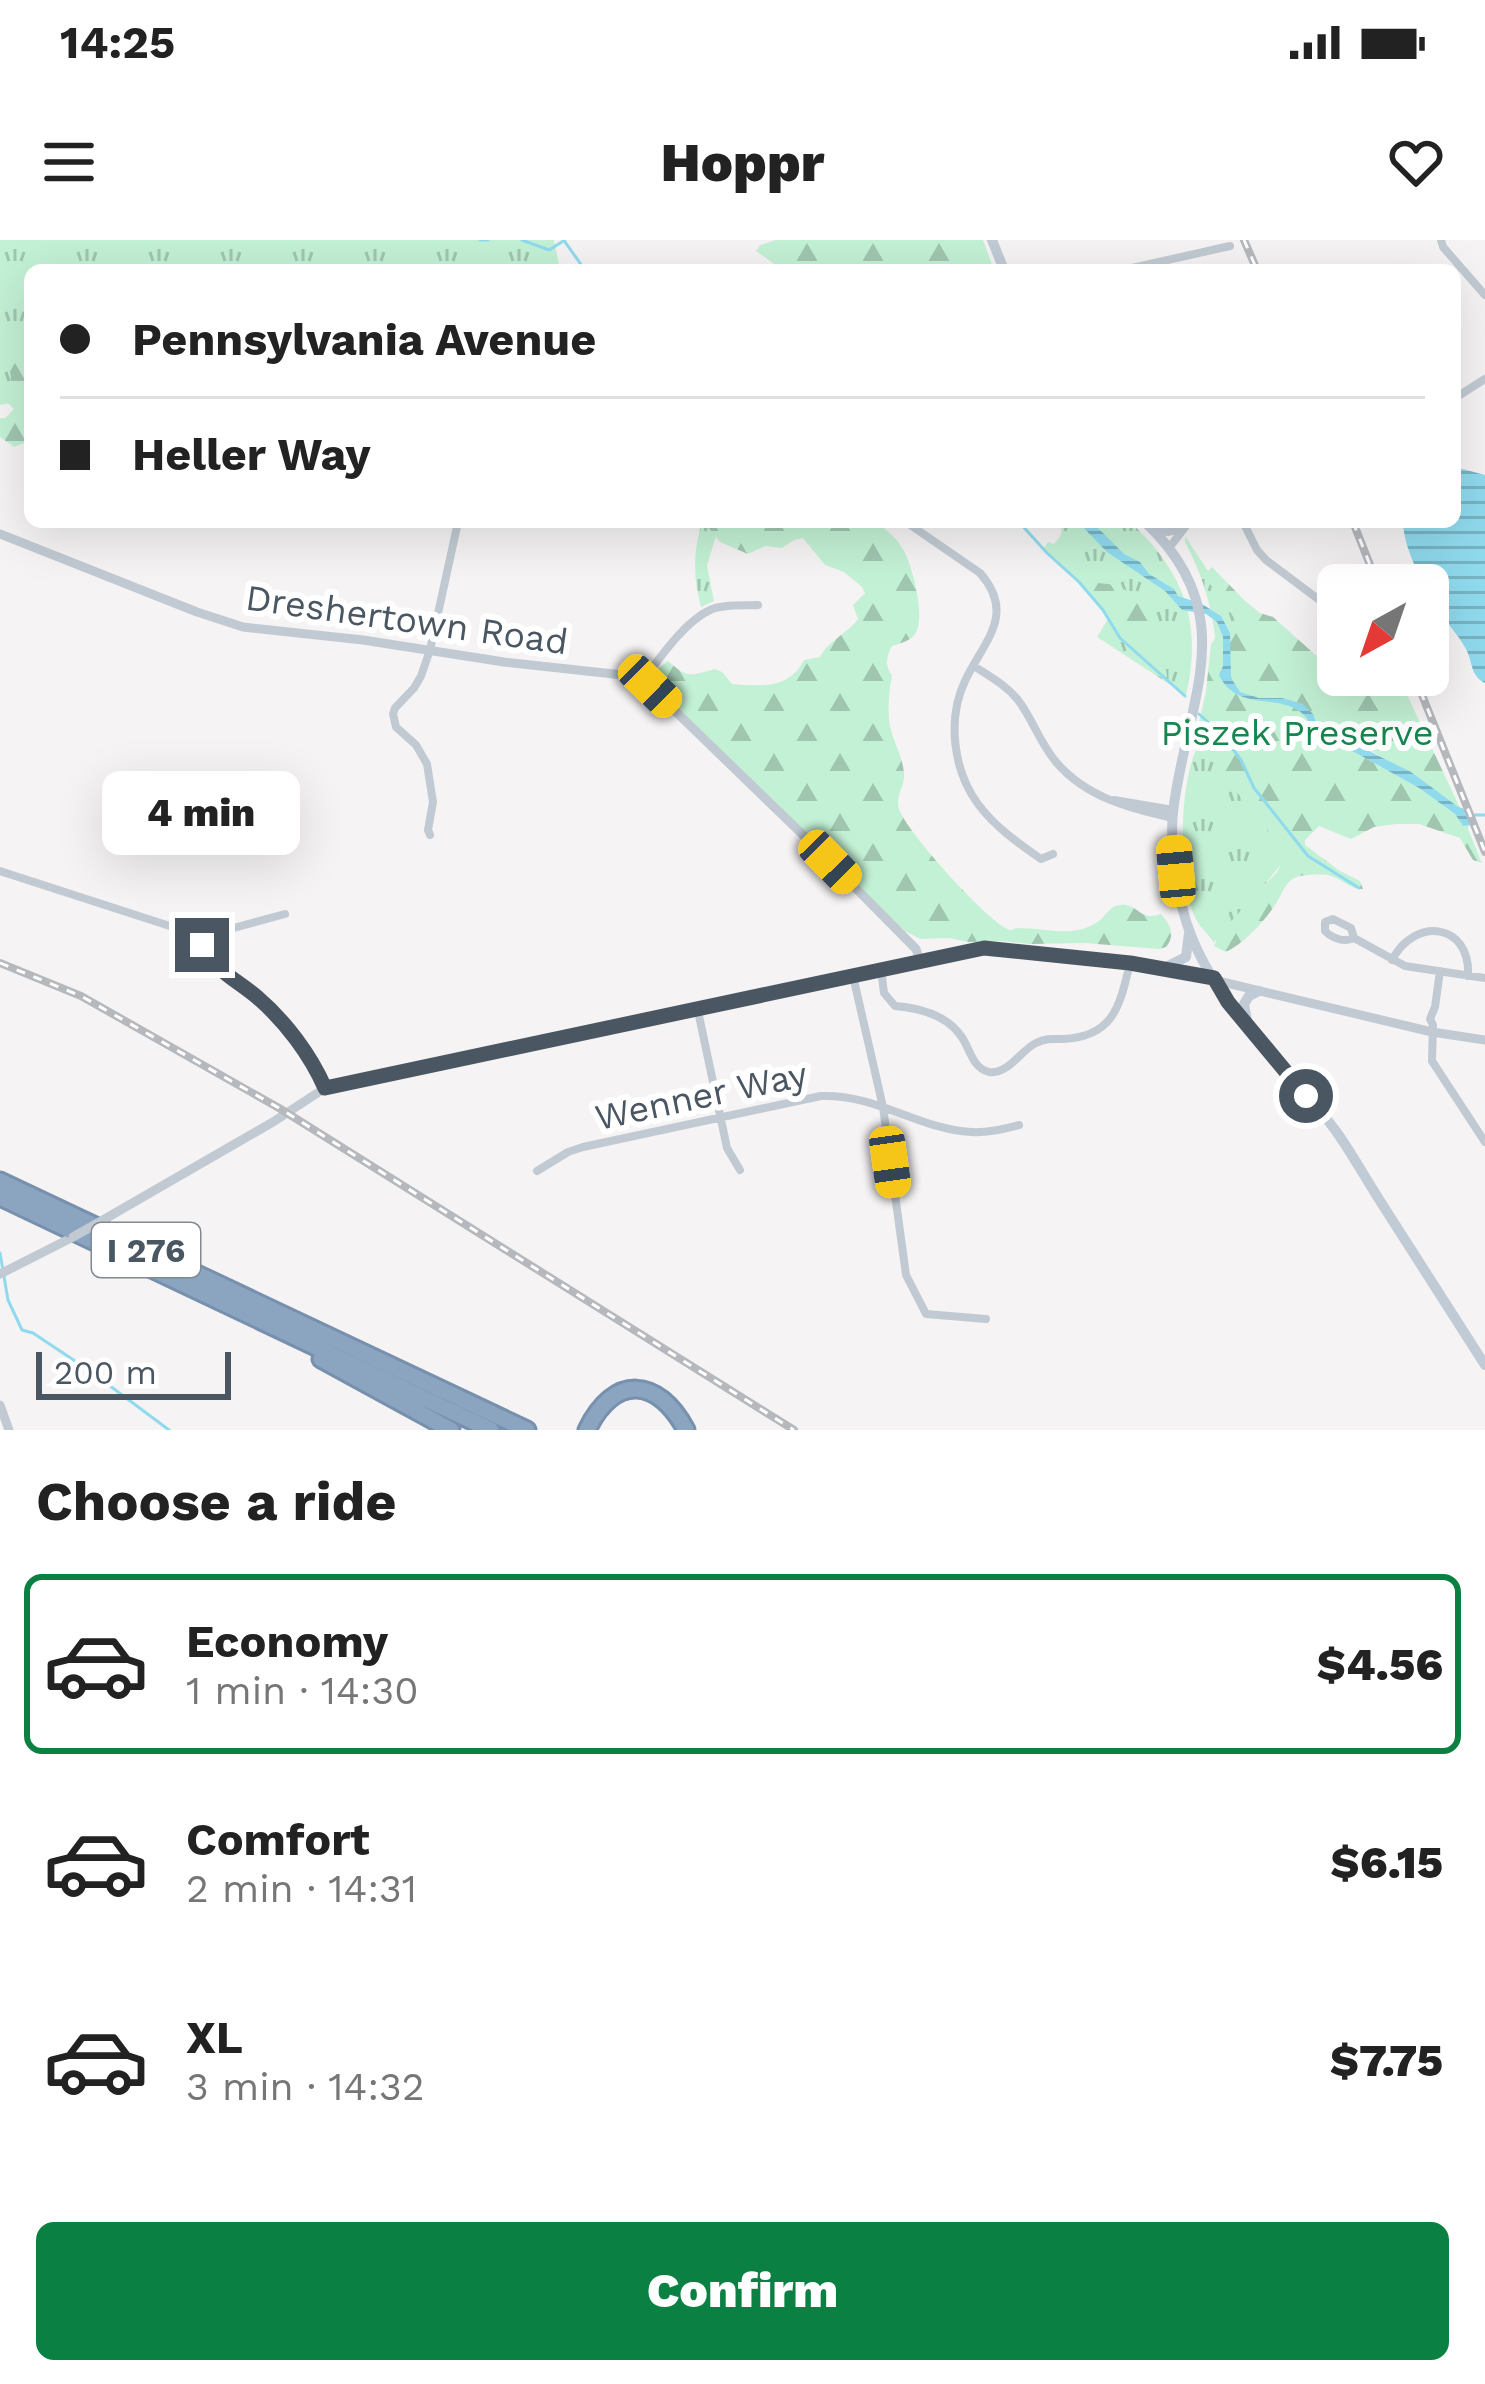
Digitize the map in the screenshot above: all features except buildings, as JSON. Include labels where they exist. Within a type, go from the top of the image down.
[{"type":"highway","name":"I 276","points":[[0,1181],[527,1430]]},
{"type":"highway","name":"I 276","points":[[0,1197],[491,1430]]},
{"type":"highway","points":[[208,1297],[451,1430]]},
{"type":"highway","points":[[591,1430],[592,1418],[608,1401],[635,1389],[664,1399],[686,1430]]},
{"type":"highway","points":[[591,1430],[608,1412],[634,1399],[658,1405],[673,1430]]},
{"type":"main road","points":[[1152,528],[1185,573],[1200,615],[1204,652],[1173,814],[1176,871],[1189,946],[1186,957],[1164,968]]},
{"type":"main road","points":[[1189,930],[1214,978],[1250,1029],[1339,1136],[1485,1365]]},
{"type":"main road","points":[[1250,1029],[1244,1004],[1259,991]]},
{"type":"street","points":[[1150,264],[1230,246]]},
{"type":"street","points":[[1461,268],[1485,295]]},
{"type":"street","points":[[430,835],[433,802],[427,764],[416,745],[396,727],[393,714],[418,683],[430,650],[457,528]]},
{"type":"street","points":[[915,528],[967,562],[995,596],[991,638],[957,703],[956,752],[964,781],[978,805],[1004,832],[1041,859],[1054,854]]},
{"type":"street","points":[[1169,548],[1185,528]]},
{"type":"street","points":[[1246,528],[1266,560],[1317,598]]},
{"type":"street","name":"Dreshertown Road","points":[[0,534],[243,627],[643,680]]},
{"type":"street","points":[[758,605],[723,607],[703,614],[669,646],[643,680],[918,955]]},
{"type":"street","points":[[974,666],[1020,702],[1054,760],[1075,781],[1113,799],[1173,814]]},
{"type":"street","points":[[0,871],[179,929],[241,928],[285,914]]},
{"type":"street","points":[[200,930],[209,958],[280,1019],[325,1088]]},
{"type":"street","points":[[1392,960],[1411,936],[1437,931],[1461,945],[1468,976]]},
{"type":"street","points":[[1354,938],[1405,966],[1485,978]]},
{"type":"street","points":[[4,1272],[104,1220],[325,1088],[698,1011],[881,969],[918,955],[937,957],[995,948],[1164,968],[1485,1040]]},
{"type":"street","points":[[881,969],[884,993],[895,1006],[922,1009],[944,1021],[962,1036],[974,1061],[997,1072],[1038,1041],[1101,1030],[1122,996],[1130,963]]},
{"type":"street","points":[[1440,971],[1430,1019],[1432,1060],[1485,1142]]},
{"type":"street","points":[[853,976],[883,1107],[906,1275],[926,1314],[986,1319]]},
{"type":"street","points":[[698,1011],[727,1148],[740,1170]]},
{"type":"street","name":"Wenner Way","points":[[537,1171],[584,1147],[821,1096],[848,1096],[955,1130],[992,1131],[1019,1125]]},
{"type":"street","points":[[0,1405],[9,1430]]},
{"type":"green space","points":[[0,240],[554,240],[559,264],[24,264],[24,400],[0,405]]},
{"type":"green space","points":[[776,240],[983,240],[992,264],[774,264],[756,251]]},
{"type":"green space","points":[[0,336],[24,348],[24,443],[14,447],[0,437],[0,418],[14,409],[2,391],[11,377],[7,354],[0,352]]},
{"type":"green space","points":[[701,528],[718,528],[707,566],[714,601],[701,607],[695,564]]},
{"type":"green space","points":[[709,528],[883,528],[888,532],[907,559],[919,612],[915,634],[892,646],[887,661],[892,675],[889,720],[904,774],[898,804],[905,820],[968,895],[1010,930],[1080,930],[1113,907],[1126,905],[1148,916],[1161,914],[1171,930],[1166,947],[920,939],[905,931],[648,680],[668,661],[689,674],[715,669],[732,684],[773,684],[790,677],[804,660],[820,657],[858,619],[853,605],[865,593],[862,587],[844,572],[825,565],[803,538],[782,548],[765,546],[748,554],[720,542]]},
{"type":"green space","name":"Piszek Preserve","points":[[1061,528],[1136,528],[1149,541],[1185,600],[1192,645],[1186,695],[1097,637],[1108,619],[1102,607],[1044,548],[1060,536]]},
{"type":"green space","name":"Piszek Preserve","points":[[1185,536],[1210,574],[1317,657],[1317,696],[1359,696],[1378,743],[1218,943],[1199,924],[1190,904],[1183,854],[1185,796],[1197,748],[1207,734],[1219,742],[1212,616]]},
{"type":"green space","points":[[1072,566],[1098,583],[1117,585],[1154,601],[1148,643],[1167,677],[1160,677],[1128,652],[1112,617]]},
{"type":"green space","points":[[1212,567],[1257,612],[1273,617],[1317,656],[1317,696],[1408,696],[1460,808],[1376,754],[1320,731],[1312,715],[1296,702],[1253,696],[1236,687],[1229,661],[1229,629],[1235,619],[1205,574]]},
{"type":"green space","points":[[1221,631],[1219,675],[1227,687],[1247,698],[1294,708],[1306,717],[1316,740],[1358,754],[1419,788],[1455,814],[1463,826],[1469,825],[1482,863],[1473,860],[1460,838],[1419,824],[1374,827],[1351,839],[1319,826],[1305,845],[1360,881],[1363,889],[1328,875],[1299,876],[1287,884],[1247,938],[1226,952],[1214,946],[1284,858],[1282,845],[1226,777],[1217,739],[1198,727],[1211,644]]},
{"type":"water","points":[[1461,469],[1485,475],[1485,683],[1449,624],[1449,564],[1415,564],[1404,528],[1461,528]]},
{"type":"water","points":[[1084,528],[1098,528],[1178,596],[1221,616],[1230,633],[1231,678],[1240,692],[1303,704],[1320,731],[1411,772],[1466,810],[1471,825],[1463,826],[1455,814],[1419,788],[1358,754],[1316,740],[1308,720],[1293,708],[1236,694],[1219,675],[1223,637],[1217,622],[1206,614],[1182,610],[1165,591],[1107,552]]},
{"type":"waterway","points":[[480,240],[488,240]]},
{"type":"waterway","points":[[522,240],[549,250],[565,240]]},
{"type":"waterway","points":[[565,242],[581,264]]},
{"type":"waterway","points":[[1024,528],[1079,582],[1120,638],[1185,696]]},
{"type":"waterway","points":[[1199,714],[1223,736],[1254,788],[1308,856],[1359,888]]},
{"type":"waterway","points":[[1467,815],[1485,815]]},
{"type":"waterway","points":[[0,1253],[8,1300],[22,1330],[90,1371],[169,1430]]},
{"type":"railway","points":[[1244,240],[1254,264]]},
{"type":"railway","points":[[1355,528],[1370,564]]},
{"type":"railway","points":[[1422,696],[1485,852]]},
{"type":"railway","points":[[0,963],[81,996],[279,1108],[794,1430]]},
{"type":"route","points":[[202,945],[216,965],[280,1019],[325,1088],[905,963],[995,948],[1214,978],[1228,1002],[1306,1096]]}]
